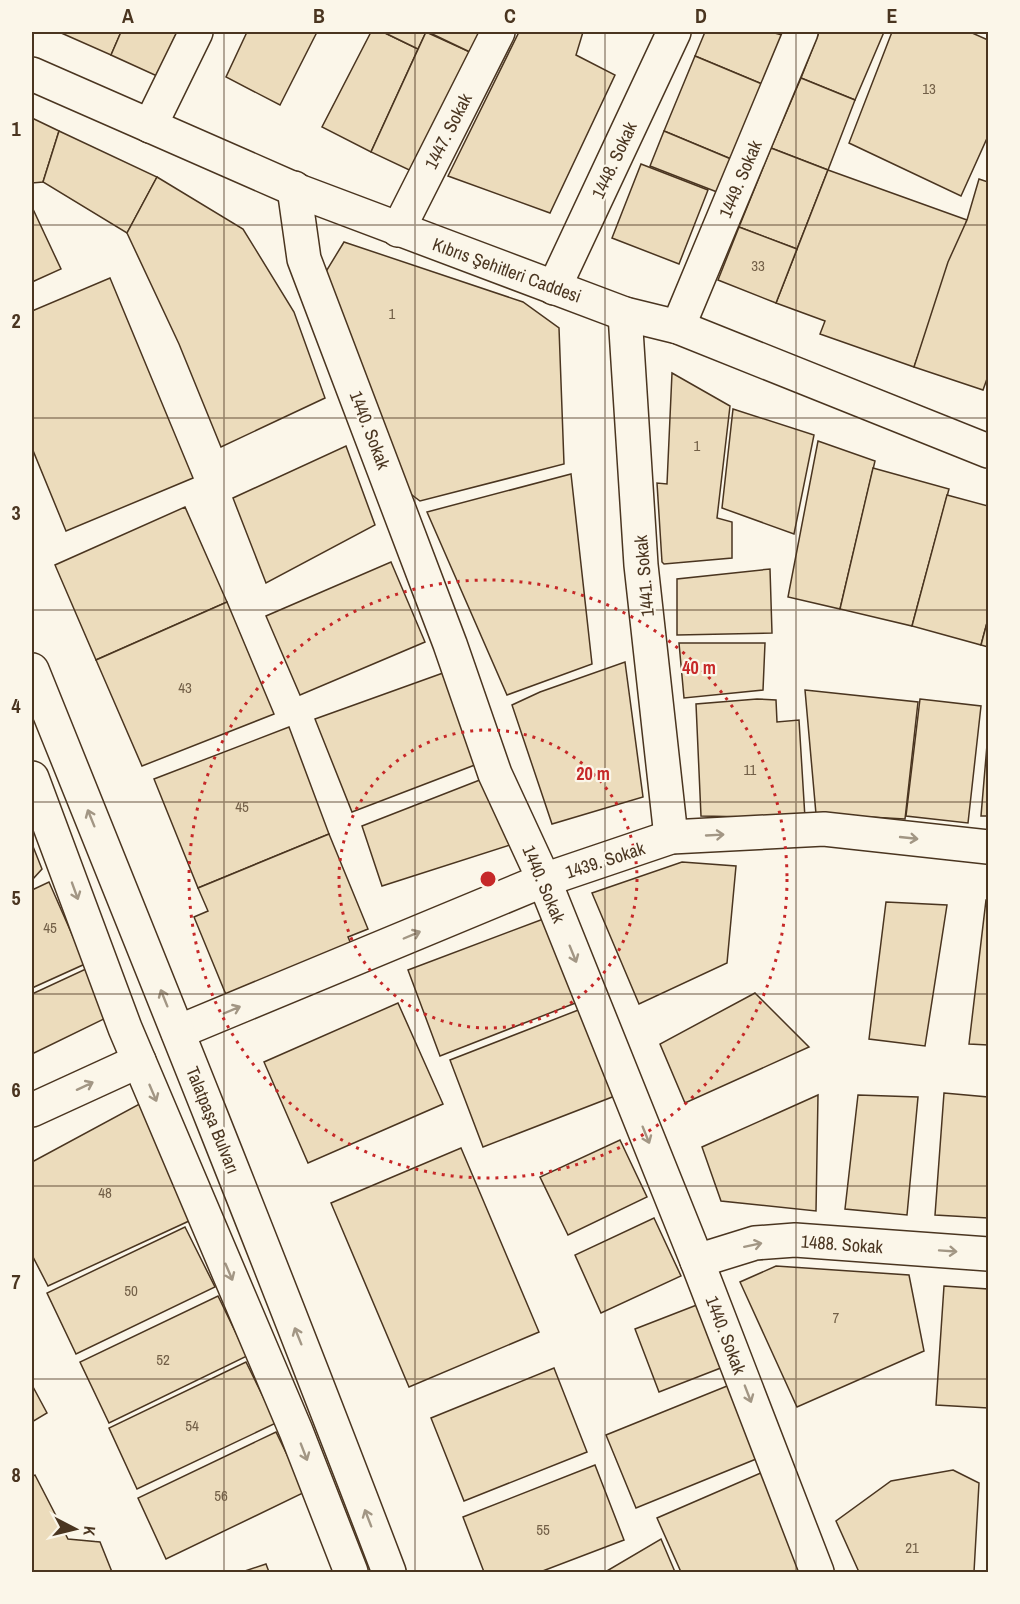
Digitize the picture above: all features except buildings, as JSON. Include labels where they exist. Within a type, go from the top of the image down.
[{"type":"street","points":[[150,126],[196,32]]},
{"type":"street","name":"1447. Sokak","points":[[398,230],[498,32]]},
{"type":"street","name":"1448. Sokak","points":[[554,288],[674,32]]},
{"type":"street","name":"1449. Sokak","points":[[678,327],[801,32]]},
{"type":"street","name":"Kıbrıs Şehitleri Caddesi","points":[[32,74],[294,188],[398,230],[625,314],[678,327],[988,451]]},
{"type":"street","name":"1440. Sokak","points":[[294,188],[304,259],[450,644],[495,774],[544,880],[697,1261],[817,1572]]},
{"type":"street","name":"1441. Sokak","points":[[625,314],[641,565],[672,837]]},
{"type":"street","name":"Talatpaşa Bulvarı","points":[[32,670],[178,1032],[389,1572]]},
{"type":"street","points":[[32,778],[139,1061],[296,1431],[351,1572]]},
{"type":"street","name":"1439. Sokak","points":[[178,1032],[544,880],[672,837],[824,829],[988,847]]},
{"type":"street","points":[[32,1110],[139,1061]]},
{"type":"street","name":"1488. Sokak","points":[[697,1261],[755,1244],[795,1240],[988,1254]]}]
